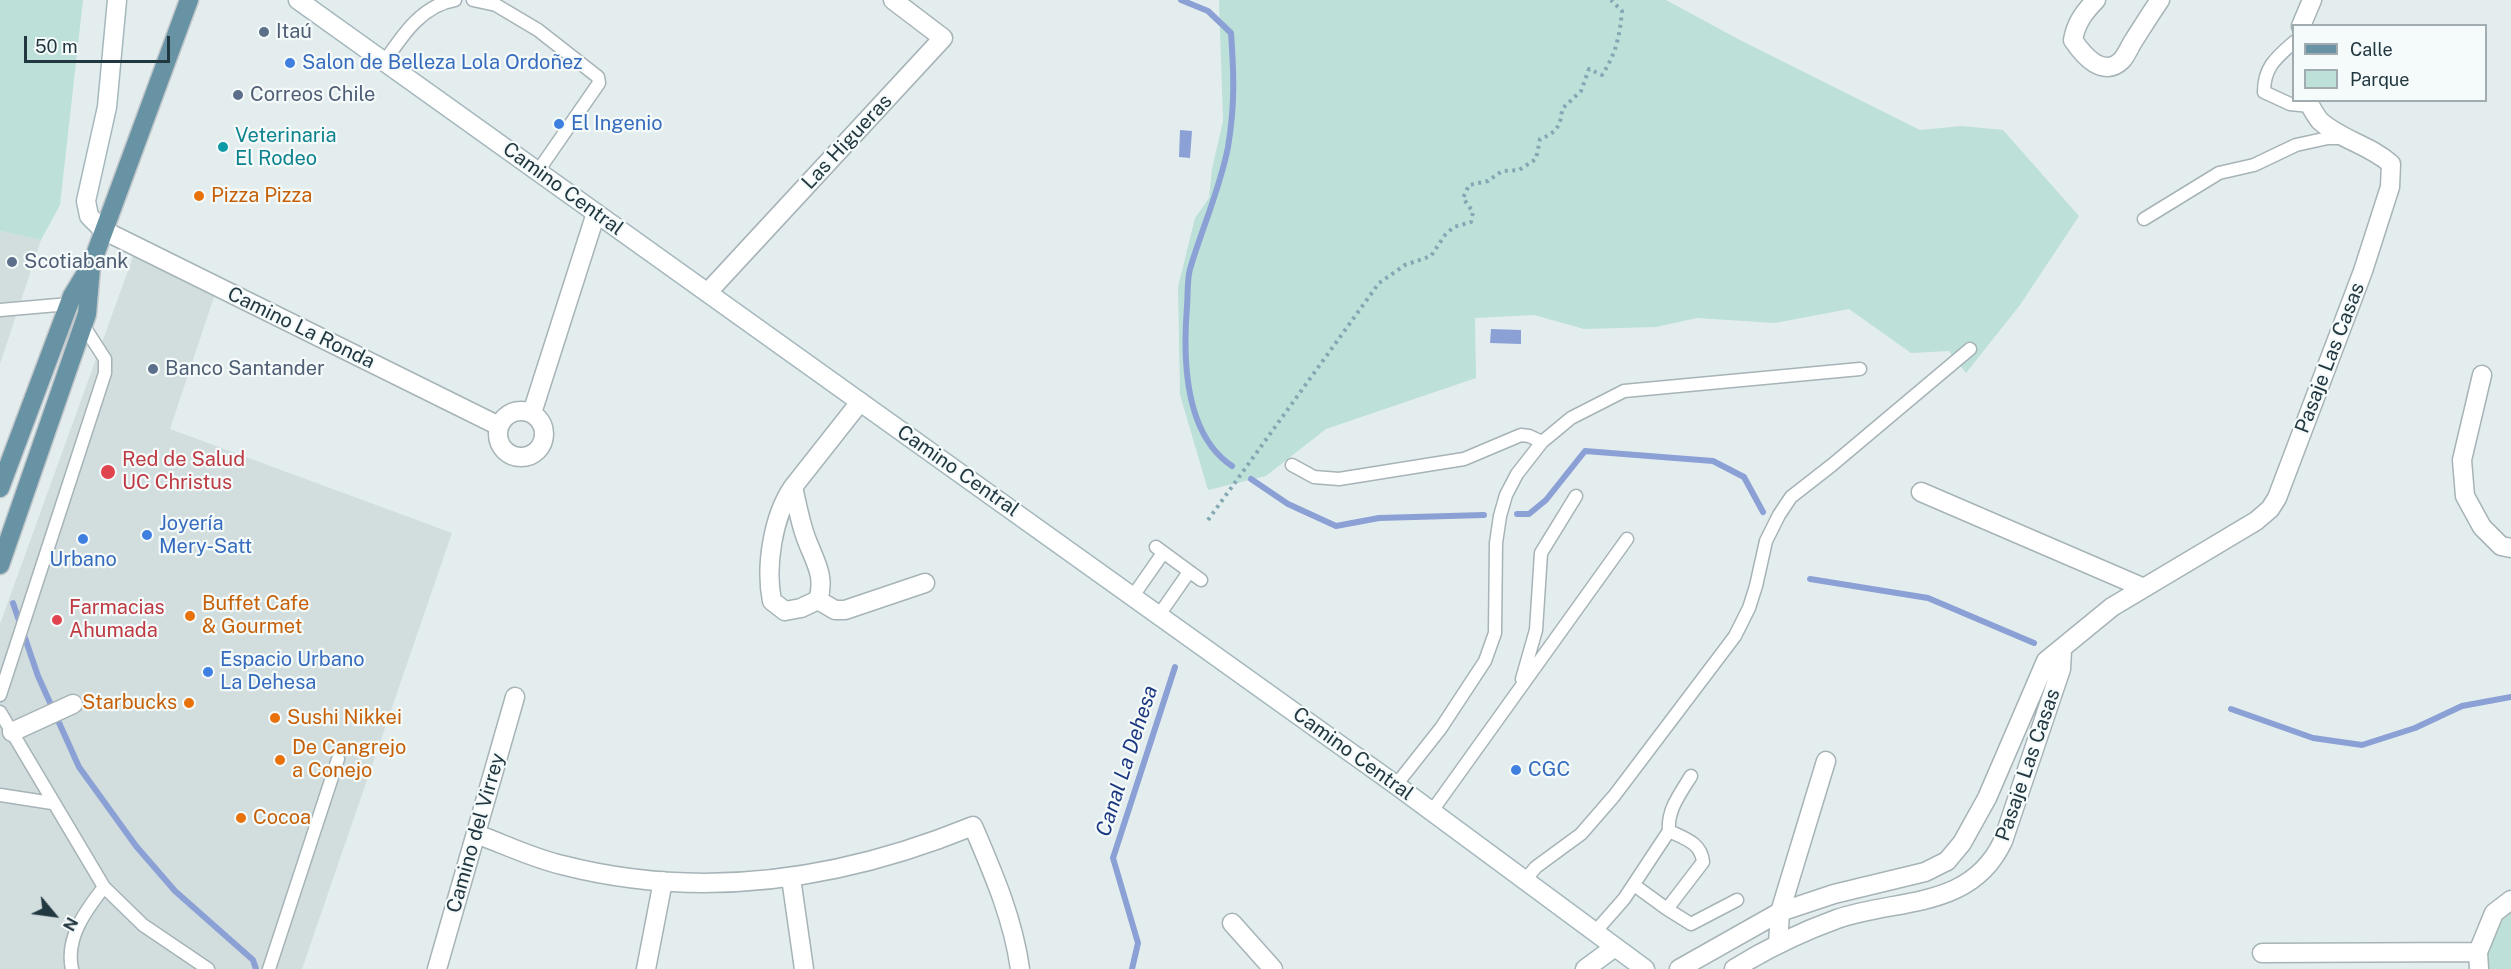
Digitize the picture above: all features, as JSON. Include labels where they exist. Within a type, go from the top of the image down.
[{"type":"main road","points":[[2,479],[69,304],[92,263],[189,0]]},
{"type":"main road","points":[[0,565],[87,314],[92,263]]},
{"type":"street","points":[[103,231],[89,216],[86,201],[107,107],[117,0]]},
{"type":"street","name":"Camino Central","points":[[298,0],[1396,785],[1645,969]]},
{"type":"street","name":"Las Higueras","points":[[708,292],[944,38],[892,0]]},
{"type":"street","points":[[2096,0],[2084,12],[2076,27],[2073,40],[2093,63],[2108,66],[2121,60],[2160,0]]},
{"type":"street","points":[[2302,24],[2312,0]]},
{"type":"street","name":"Pasaje Las Casas","points":[[1679,969],[1780,912],[1834,894],[1924,872],[1947,861],[1962,843],[1987,798],[2046,661],[2093,622],[2144,588],[2256,521],[2270,509],[2277,498],[2363,271],[2390,187],[2391,164],[2378,152],[2350,140],[2320,120],[2308,103]]},
{"type":"street","points":[[532,413],[596,213]]},
{"type":"street","name":"Camino La Ronda","points":[[103,231],[499,426]]},
{"type":"street","points":[[2482,375],[2462,460],[2465,496],[2482,527],[2501,546],[2511,548]]},
{"type":"street","points":[[793,487],[805,536],[820,570],[822,589],[818,600],[801,608],[785,611],[772,601],[768,584],[770,551],[784,501],[793,487],[860,402]]},
{"type":"street","points":[[519,411],[532,413],[539,419],[543,428],[540,446],[533,453],[524,456],[515,456],[507,452],[500,444],[499,426],[507,415],[519,411]]},
{"type":"street","points":[[1921,492],[2144,588]]},
{"type":"street","points":[[818,600],[835,610],[845,610],[925,583]]},
{"type":"street","name":"Pasaje Las Casas","points":[[1734,969],[1763,950],[1838,919],[1953,892],[1979,876],[1990,864],[2003,841],[2061,669],[2062,650]]},
{"type":"street","name":"Camino del Virrey","points":[[437,969],[515,697]]},
{"type":"street","points":[[12,732],[60,710]]},
{"type":"street","points":[[1778,944],[1780,912],[1826,761]]},
{"type":"street","points":[[476,834],[560,865],[628,878],[704,883],[791,878],[859,865],[895,855],[973,826],[1011,921],[1020,969]]},
{"type":"street","points":[[791,878],[804,969]]},
{"type":"street","points":[[646,969],[663,881]]},
{"type":"street","points":[[2262,953],[2478,961],[2494,913],[2511,900]]},
{"type":"street","points":[[1232,923],[1273,969]]},
{"type":"street","points":[[1585,969],[1615,947]]},
{"type":"lane","points":[[385,61],[404,34],[423,14],[448,1],[455,0]]},
{"type":"lane","points":[[473,0],[496,5],[538,30],[598,76],[599,83],[538,171]]},
{"type":"lane","points":[[2292,44],[2273,62],[2264,77],[2264,92],[2290,104],[2308,103]]},
{"type":"lane","points":[[2144,219],[2218,173],[2254,165],[2281,151],[2312,141],[2328,138],[2350,140]]},
{"type":"lane","points":[[0,310],[69,304]]},
{"type":"lane","points":[[0,694],[105,373],[105,359],[83,325]]},
{"type":"lane","points":[[1525,879],[1536,867],[1581,834],[1614,796],[1735,636],[1749,608],[1766,541],[1791,497],[1970,349]]},
{"type":"lane","points":[[1396,785],[1441,728],[1485,661],[1495,633],[1496,543],[1500,516],[1506,495],[1517,474],[1542,442],[1571,418],[1624,391],[1860,369]]},
{"type":"lane","points":[[1292,465],[1314,477],[1339,479],[1464,459],[1521,435],[1542,442]]},
{"type":"lane","points":[[1519,689],[1536,630],[1541,553],[1576,496]]},
{"type":"lane","points":[[1432,812],[1627,539]]},
{"type":"lane","points":[[1133,596],[1160,550],[1202,580]]},
{"type":"lane","points":[[1159,615],[1189,572]]},
{"type":"lane","points":[[0,712],[104,887],[143,925],[208,969]]},
{"type":"lane","points":[[269,969],[338,759]]},
{"type":"lane","points":[[1595,932],[1634,885],[1669,831],[1668,819],[1672,807],[1690,776]]},
{"type":"lane","points":[[0,795],[52,802]]},
{"type":"lane","points":[[1667,909],[1703,862],[1702,851],[1692,842],[1669,831]]},
{"type":"lane","points":[[1634,885],[1691,924],[1737,900]]},
{"type":"lane","points":[[72,969],[70,958],[80,919],[104,887]]},
{"type":"path","points":[[1208,520],[1379,283],[1405,265],[1431,256],[1445,235],[1454,227],[1471,222],[1473,212],[1463,198],[1469,185],[1488,181],[1502,171],[1519,171],[1536,159],[1540,140],[1551,135],[1562,123],[1562,109],[1581,91],[1589,69],[1602,75],[1612,60],[1620,37],[1622,11],[1611,0]]},
{"type":"shaded area","points":[[0,231],[41,240],[0,364]]},
{"type":"shaded area","points":[[134,254],[215,294],[170,429],[452,533],[302,969],[0,969],[0,624]]},
{"type":"green space","points":[[0,0],[83,0],[60,205],[41,240],[0,231]]},
{"type":"green space","points":[[1219,0],[1666,0],[1738,39],[1920,130],[1962,126],[2003,130],[2079,216],[2020,305],[1966,373],[1949,351],[1911,353],[1849,309],[1775,323],[1697,318],[1656,327],[1584,329],[1534,315],[1475,318],[1476,378],[1326,429],[1266,476],[1208,490],[1180,395],[1178,287],[1195,218],[1209,198],[1212,169],[1223,121]]},
{"type":"green space","points":[[2511,907],[2511,969],[2484,969],[2485,951],[2490,934],[2498,919]]},
{"type":"water","points":[[1180,130],[1192,131],[1190,158],[1179,157]]},
{"type":"water","points":[[1491,329],[1521,330],[1521,344],[1490,343]]},
{"type":"waterway","points":[[1181,0],[1208,11],[1231,33],[1233,90],[1228,147],[1189,273],[1186,348],[1190,393],[1204,435],[1216,452],[1232,466]]},
{"type":"waterway","points":[[1517,514],[1529,514],[1546,500],[1585,451],[1713,461],[1744,477],[1763,512]]},
{"type":"waterway","points":[[1251,479],[1288,504],[1336,526],[1379,518],[1484,515]]},
{"type":"waterway","points":[[1810,579],[1928,598],[2034,643]]},
{"type":"waterway","points":[[13,603],[38,676],[79,767],[136,846],[175,891],[253,960],[256,969]]},
{"type":"waterway","name":"Canal La Dehesa","points":[[1132,969],[1138,943],[1113,858],[1175,667]]},
{"type":"waterway","points":[[2231,709],[2313,738],[2362,745],[2415,728],[2462,706],[2511,697]]},
{"type":"place","name":"Itaú","points":[[264,32]]},
{"type":"place","name":"Salon de Belleza Lola Ordoñez","points":[[290,63]]},
{"type":"place","name":"Correos Chile","points":[[238,95]]},
{"type":"place","name":"El Ingenio","points":[[559,124]]},
{"type":"place","name":"Veterinaria El Rodeo","points":[[223,147]]},
{"type":"place","name":"Pizza Pizza","points":[[199,196]]},
{"type":"place","name":"Scotiabank","points":[[12,262]]},
{"type":"place","name":"Banco Santander","points":[[153,369]]},
{"type":"place","name":"Red de Salud UC Christus","points":[[108,472]]},
{"type":"place","name":"Joyería Mery-Satt","points":[[147,535]]},
{"type":"place","name":"Urbano","points":[[83,539]]},
{"type":"place","name":"Buffet Cafe & Gourmet","points":[[190,616]]},
{"type":"place","name":"Farmacias Ahumada","points":[[57,620]]},
{"type":"place","name":"Espacio Urbano La Dehesa","points":[[208,672]]},
{"type":"place","name":"Starbucks","points":[[189,703]]},
{"type":"place","name":"Sushi Nikkei","points":[[275,718]]},
{"type":"place","name":"De Cangrejo a Conejo","points":[[280,760]]},
{"type":"place","name":"CGC","points":[[1516,770]]},
{"type":"place","name":"Cocoa","points":[[241,818]]}]
